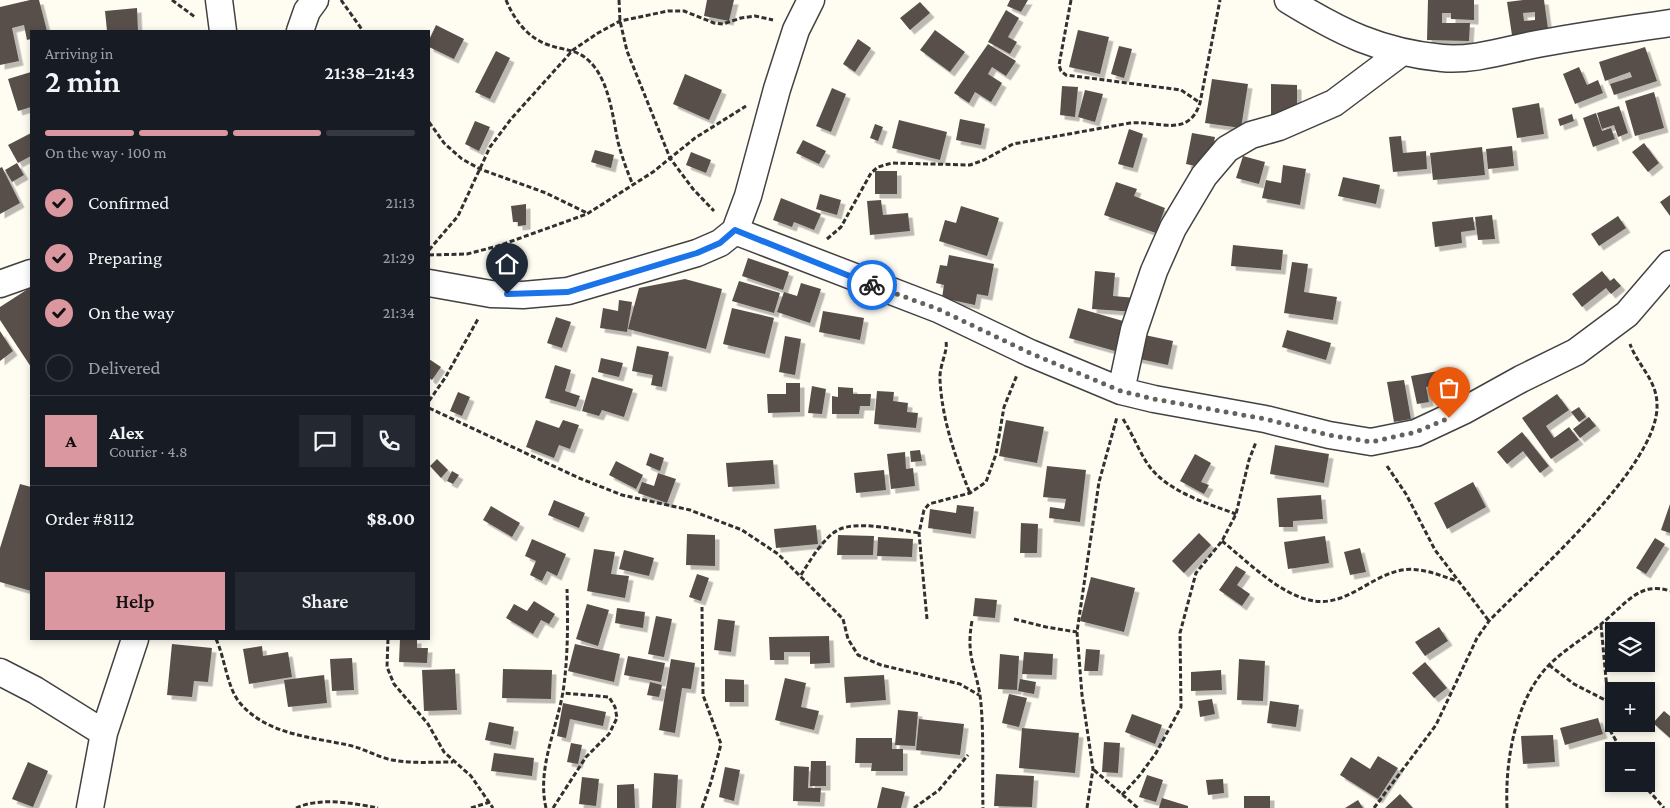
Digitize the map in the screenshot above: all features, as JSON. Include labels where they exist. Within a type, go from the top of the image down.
[{"type":"street","points":[[219,0],[223,30]]},
{"type":"street","points":[[300,30],[315,0]]},
{"type":"street","points":[[430,283],[491,294],[523,295],[568,292],[697,253],[720,243],[735,230],[748,196],[777,89],[796,30],[811,0]]},
{"type":"street","points":[[1288,0],[1356,39],[1402,52],[1444,59],[1484,55],[1607,31],[1670,23]]},
{"type":"street","points":[[1121,391],[1134,330],[1154,272],[1173,228],[1204,176],[1227,149],[1251,136],[1294,121],[1334,103],[1402,52]]},
{"type":"street","points":[[735,230],[938,309],[1030,353],[1121,391],[1154,399],[1265,419],[1329,435],[1371,442],[1416,432],[1465,410],[1521,379],[1576,352],[1627,314],[1670,264]]},
{"type":"street","points":[[0,284],[30,273]]},
{"type":"street","points":[[90,808],[104,733],[135,640]]},
{"type":"street","points":[[0,672],[35,690],[104,733]]},
{"type":"path","points":[[341,0],[362,30]]},
{"type":"path","points":[[506,0],[514,17],[527,33],[546,44],[573,50],[595,68],[603,81],[624,164],[633,185]]},
{"type":"path","points":[[619,0],[620,21],[638,82],[670,158],[693,189],[735,230]]},
{"type":"path","points":[[1071,0],[1059,65],[1061,72],[1066,75],[1095,80],[1181,90],[1200,103]]},
{"type":"path","points":[[807,258],[840,227],[871,173],[878,166],[892,163],[970,165],[984,160],[1013,144],[1037,138],[1144,122],[1176,126],[1187,123],[1195,116],[1200,103],[1220,0]]},
{"type":"path","points":[[430,249],[458,216],[490,147],[511,119],[573,50],[620,21],[668,10],[684,11],[714,23],[723,24],[755,16],[772,20],[796,30]]},
{"type":"path","points":[[430,255],[467,254],[498,246],[588,214],[633,185],[722,120],[777,89]]},
{"type":"path","points":[[430,123],[444,143],[462,159],[480,169],[546,193],[588,214]]},
{"type":"path","points":[[430,400],[445,378],[491,294]]},
{"type":"path","points":[[938,309],[947,348],[939,367],[941,390],[952,448],[970,493]]},
{"type":"path","points":[[1374,808],[1436,724],[1477,638],[1489,621],[1589,520],[1649,441],[1657,418],[1657,403],[1648,373],[1636,358],[1630,345],[1626,333],[1627,314]]},
{"type":"path","points":[[927,619],[919,533],[924,510],[929,504],[970,493],[986,482],[991,473],[1004,407],[1030,353]]},
{"type":"path","points":[[430,408],[579,478],[622,495],[690,510],[718,519],[759,541],[801,575],[844,619],[848,638],[858,654],[881,665],[960,684],[979,695]]},
{"type":"path","points":[[1087,808],[1093,769],[1082,695],[1077,632],[1099,482],[1118,411],[1148,464],[1166,481],[1192,497],[1236,514]]},
{"type":"path","points":[[1122,795],[1156,754],[1181,707],[1180,633],[1196,573],[1222,541],[1236,514],[1249,460],[1265,419]]},
{"type":"path","points":[[1371,442],[1406,494],[1435,550],[1489,621]]},
{"type":"path","points":[[801,575],[814,554],[838,530],[852,526],[870,526],[919,533]]},
{"type":"path","points":[[1222,541],[1280,588],[1312,601],[1335,602],[1381,576],[1403,570],[1425,570],[1457,581]]},
{"type":"path","points":[[1507,808],[1506,787],[1514,732],[1526,702],[1539,678],[1549,665],[1601,625],[1636,592],[1648,588],[1661,588],[1670,591]]},
{"type":"path","points":[[546,808],[542,776],[562,693],[567,647],[567,590]]},
{"type":"path","points":[[702,607],[703,695],[720,744],[711,782],[702,808]]},
{"type":"path","points":[[1014,619],[1077,632]]},
{"type":"path","points":[[972,621],[968,640],[969,654],[979,695],[983,808]]},
{"type":"path","points":[[1601,625],[1606,682]]},
{"type":"path","points":[[216,640],[224,656],[230,684],[238,701],[254,718],[282,731],[351,746],[388,759],[417,763],[453,762]]},
{"type":"path","points":[[388,641],[387,667],[394,684],[428,724],[444,752],[471,776],[493,808]]},
{"type":"path","points":[[1549,665],[1574,684],[1605,700]]},
{"type":"path","points":[[553,808],[586,757],[609,734],[617,718],[615,707],[609,697],[562,693]]},
{"type":"path","points":[[914,808],[939,790],[968,754]]},
{"type":"path","points":[[1093,769],[1138,808]]},
{"type":"path","points":[[1650,792],[1664,808]]},
{"type":"path","points":[[296,808],[303,804],[329,802],[378,808]]},
{"type":"path","points":[[471,808],[490,802]]},
{"type":"building","points":[[30,0],[39,0],[47,30],[30,30],[30,39],[27,40],[24,25],[12,28],[19,61],[0,65],[0,7]]},
{"type":"building","points":[[707,0],[734,0],[729,21],[704,16]]},
{"type":"building","points":[[1010,0],[1028,0],[1021,12],[1007,6]]},
{"type":"building","points":[[1428,0],[1474,0],[1474,20],[1451,19],[1451,13],[1442,13],[1442,23],[1470,23],[1469,41],[1427,40]]},
{"type":"building","points":[[1544,0],[1549,36],[1513,42],[1507,2]],"holes":[[[1535,12],[1535,20],[1524,21],[1523,13]]]},
{"type":"building","points":[[920,2],[930,13],[910,30],[900,18]]},
{"type":"building","points":[[137,8],[138,30],[107,30],[105,11]]},
{"type":"building","points":[[1006,10],[1019,18],[1008,37],[1017,42],[1010,54],[988,42]]},
{"type":"building","points":[[436,25],[464,39],[454,59],[430,47],[430,38]]},
{"type":"building","points":[[935,30],[965,52],[950,72],[920,50]]},
{"type":"building","points":[[1078,30],[1109,37],[1100,74],[1069,67]]},
{"type":"building","points":[[858,39],[871,48],[855,72],[843,64]]},
{"type":"building","points":[[988,44],[1016,61],[1006,76],[992,67],[988,74],[1002,83],[991,102],[975,92],[969,103],[954,93]]},
{"type":"building","points":[[1119,46],[1132,49],[1124,78],[1111,74]]},
{"type":"building","points":[[1645,47],[1657,81],[1614,95],[1610,84],[1632,77],[1630,72],[1605,81],[1599,62]]},
{"type":"building","points":[[496,51],[510,58],[490,99],[475,92]]},
{"type":"building","points":[[1579,67],[1587,85],[1598,80],[1603,93],[1575,104],[1563,74]]},
{"type":"building","points":[[30,72],[30,107],[18,111],[8,79]]},
{"type":"building","points":[[685,74],[722,90],[709,120],[673,104]]},
{"type":"building","points":[[1212,79],[1248,84],[1241,128],[1205,123]]},
{"type":"building","points":[[1271,84],[1297,85],[1297,119],[1271,118]]},
{"type":"building","points":[[1062,86],[1078,87],[1075,117],[1060,115]]},
{"type":"building","points":[[832,88],[846,94],[831,132],[816,126]]},
{"type":"building","points":[[1085,90],[1103,94],[1095,122],[1078,117]]},
{"type":"building","points":[[1654,92],[1664,128],[1635,136],[1625,101]]},
{"type":"building","points":[[1539,103],[1544,134],[1517,138],[1512,108]]},
{"type":"building","points":[[1619,106],[1628,133],[1618,137],[1614,125],[1602,129],[1597,113]]},
{"type":"building","points":[[1596,113],[1602,131],[1611,128],[1615,139],[1593,147],[1583,118]]},
{"type":"building","points":[[1572,114],[1574,121],[1560,126],[1558,119]]},
{"type":"building","points":[[960,119],[985,124],[981,145],[956,140]]},
{"type":"building","points":[[899,120],[947,132],[940,160],[892,148]]},
{"type":"building","points":[[475,121],[490,127],[479,151],[465,144]]},
{"type":"building","points":[[875,124],[883,127],[878,141],[870,138]]},
{"type":"building","points":[[1129,129],[1143,134],[1133,168],[1118,164]]},
{"type":"building","points":[[1192,133],[1215,137],[1209,169],[1186,164]]},
{"type":"building","points":[[30,134],[30,157],[18,163],[8,145]]},
{"type":"building","points":[[1401,136],[1403,153],[1426,151],[1427,169],[1393,172],[1389,137]]},
{"type":"building","points":[[803,140],[826,151],[819,164],[796,153]]},
{"type":"building","points":[[1644,143],[1659,163],[1648,172],[1632,152]]},
{"type":"building","points":[[1512,146],[1514,166],[1488,169],[1486,149]]},
{"type":"building","points":[[1482,147],[1485,175],[1433,180],[1430,153]]},
{"type":"building","points":[[595,150],[614,155],[611,168],[591,162]]},
{"type":"building","points":[[691,152],[711,160],[706,173],[686,165]]},
{"type":"building","points":[[1243,156],[1265,162],[1259,184],[1236,178]]},
{"type":"building","points":[[17,163],[24,175],[12,182],[5,170]]},
{"type":"building","points":[[1283,165],[1306,169],[1300,205],[1262,198],[1266,180],[1281,183]]},
{"type":"building","points":[[2,167],[20,203],[0,214],[0,168]]},
{"type":"building","points":[[875,171],[897,171],[897,194],[875,194]]},
{"type":"building","points":[[1343,177],[1380,185],[1376,204],[1338,196]]},
{"type":"building","points":[[1116,182],[1137,189],[1134,196],[1165,208],[1156,233],[1104,215]]},
{"type":"building","points":[[820,194],[841,200],[837,215],[816,209]]},
{"type":"building","points":[[1670,195],[1670,216],[1660,202]]},
{"type":"building","points":[[781,198],[821,214],[814,230],[794,222],[792,227],[773,220]]},
{"type":"building","points":[[881,200],[883,215],[908,213],[910,231],[870,235],[867,201]]},
{"type":"building","points":[[526,204],[526,225],[518,226],[518,222],[513,222],[511,206]]},
{"type":"building","points":[[961,206],[999,218],[987,256],[939,241],[945,220],[956,223]]},
{"type":"building","points":[[1492,215],[1495,239],[1478,240],[1475,217]]},
{"type":"building","points":[[1618,216],[1626,228],[1599,246],[1591,234]]},
{"type":"building","points":[[1473,217],[1475,230],[1461,232],[1462,243],[1435,247],[1432,222]]},
{"type":"building","points":[[1233,245],[1283,250],[1281,270],[1231,266]]},
{"type":"building","points":[[949,255],[994,264],[988,296],[977,294],[975,305],[942,298],[944,285],[936,283],[940,265],[947,266]]},
{"type":"building","points":[[748,258],[789,272],[783,290],[742,276]]},
{"type":"building","points":[[1292,262],[1308,264],[1304,292],[1337,297],[1333,320],[1284,313]]},
{"type":"building","points":[[1095,271],[1115,273],[1113,296],[1136,298],[1136,312],[1092,309]]},
{"type":"building","points":[[1602,271],[1610,281],[1614,278],[1621,286],[1611,294],[1606,288],[1582,307],[1572,294]]},
{"type":"building","points":[[685,279],[722,289],[706,349],[628,329],[639,288]]},
{"type":"building","points":[[739,281],[780,293],[774,313],[732,301]]},
{"type":"building","points":[[801,283],[821,289],[810,323],[777,312],[784,292],[797,296]]},
{"type":"building","points":[[30,288],[30,365],[0,320],[0,307]]},
{"type":"building","points":[[619,300],[632,302],[627,332],[600,328],[603,308],[618,311]]},
{"type":"building","points":[[732,308],[774,318],[765,354],[723,344]]},
{"type":"building","points":[[1078,308],[1123,321],[1115,351],[1069,338]]},
{"type":"building","points":[[823,311],[864,318],[860,340],[819,332]]},
{"type":"building","points":[[556,317],[571,322],[562,348],[547,343]]},
{"type":"building","points":[[1287,330],[1331,343],[1326,360],[1282,347]]},
{"type":"building","points":[[0,331],[13,351],[0,361]]},
{"type":"building","points":[[1140,334],[1173,341],[1168,365],[1135,358]]},
{"type":"building","points":[[785,336],[801,339],[795,375],[779,372]]},
{"type":"building","points":[[637,346],[669,352],[662,387],[651,385],[653,375],[632,371]]},
{"type":"building","points":[[601,358],[623,363],[619,377],[598,372]]},
{"type":"building","points":[[430,360],[441,367],[432,380],[430,379]]},
{"type":"building","points":[[555,365],[571,370],[565,391],[580,396],[576,407],[545,398]]},
{"type":"building","points":[[1444,370],[1447,383],[1426,387],[1429,402],[1417,404],[1411,376]]},
{"type":"building","points":[[592,377],[633,389],[624,417],[602,410],[599,416],[582,411]]},
{"type":"building","points":[[1404,380],[1411,419],[1394,422],[1387,382]]},
{"type":"building","points":[[786,383],[800,383],[800,412],[768,413],[767,394],[786,394]]},
{"type":"building","points":[[812,386],[826,389],[822,414],[808,413]]},
{"type":"building","points":[[838,387],[853,388],[853,394],[871,394],[870,406],[860,406],[859,414],[832,414],[832,396],[838,397]]},
{"type":"building","points":[[877,391],[894,392],[893,401],[908,403],[907,412],[918,413],[916,428],[874,424]]},
{"type":"building","points":[[458,392],[470,397],[462,416],[450,411]]},
{"type":"building","points":[[1557,394],[1569,410],[1546,426],[1554,438],[1569,427],[1579,440],[1551,459],[1522,418]]},
{"type":"building","points":[[1579,407],[1586,417],[1579,422],[1571,412]]},
{"type":"building","points":[[1589,417],[1596,426],[1580,438],[1573,429]]},
{"type":"building","points":[[536,420],[559,428],[563,420],[579,425],[570,449],[559,445],[554,458],[526,447]]},
{"type":"building","points":[[1006,420],[1044,427],[1037,463],[999,456]]},
{"type":"building","points":[[1522,432],[1549,466],[1540,473],[1523,451],[1507,464],[1497,452]]},
{"type":"building","points":[[1275,445],[1329,454],[1324,483],[1270,474]]},
{"type":"building","points":[[920,450],[922,461],[911,462],[910,451]]},
{"type":"building","points":[[905,452],[906,469],[913,468],[915,486],[891,489],[887,454]]},
{"type":"building","points":[[650,453],[664,458],[660,471],[646,465]]},
{"type":"building","points":[[1195,454],[1211,463],[1201,482],[1209,485],[1204,494],[1180,481]]},
{"type":"building","points":[[437,459],[448,470],[441,478],[430,466]]},
{"type":"building","points":[[773,460],[775,484],[728,487],[726,463]]},
{"type":"building","points":[[616,461],[643,475],[636,489],[609,475]]},
{"type":"building","points":[[1047,466],[1086,470],[1080,522],[1049,518],[1050,507],[1064,509],[1066,499],[1043,497]]},
{"type":"building","points":[[884,470],[886,490],[856,493],[854,473]]},
{"type":"building","points":[[452,471],[459,475],[453,484],[447,481]]},
{"type":"building","points":[[658,473],[676,479],[667,503],[638,493],[642,482],[654,486]]},
{"type":"building","points":[[1473,482],[1486,507],[1447,529],[1434,503]]},
{"type":"building","points":[[20,484],[30,487],[30,591],[0,582],[0,548]]},
{"type":"building","points":[[1321,495],[1323,519],[1293,521],[1293,527],[1279,527],[1277,498]]},
{"type":"building","points":[[554,500],[585,513],[579,528],[548,515]]},
{"type":"building","points":[[1670,504],[1670,533],[1661,530]]},
{"type":"building","points":[[957,505],[974,507],[971,534],[928,528],[930,509],[956,513]]},
{"type":"building","points":[[491,506],[520,523],[512,537],[483,520]]},
{"type":"building","points":[[1021,523],[1038,524],[1037,553],[1020,553]]},
{"type":"building","points":[[816,525],[818,544],[776,548],[774,529]]},
{"type":"building","points":[[1199,533],[1211,545],[1184,573],[1172,561]]},
{"type":"building","points":[[687,534],[715,535],[715,566],[686,565]]},
{"type":"building","points":[[838,535],[874,536],[873,555],[837,555]]},
{"type":"building","points":[[1325,536],[1329,563],[1288,569],[1284,542]]},
{"type":"building","points":[[878,537],[913,539],[912,557],[877,556]]},
{"type":"building","points":[[1655,538],[1665,544],[1646,574],[1636,568]]},
{"type":"building","points":[[532,539],[566,554],[557,576],[547,571],[542,581],[530,575],[536,561],[525,556]]},
{"type":"building","points":[[1360,548],[1366,572],[1350,575],[1344,552]]},
{"type":"building","points":[[594,549],[615,552],[611,574],[629,576],[625,598],[587,591]]},
{"type":"building","points":[[624,550],[654,558],[649,576],[619,569]]},
{"type":"building","points":[[1236,566],[1246,572],[1237,585],[1250,594],[1242,606],[1219,590]]},
{"type":"building","points":[[697,574],[709,578],[701,601],[689,597]]},
{"type":"building","points":[[1091,577],[1135,588],[1124,632],[1080,621]]},
{"type":"building","points":[[975,598],[997,600],[995,618],[973,616]]},
{"type":"building","points":[[534,601],[555,614],[549,624],[541,620],[533,634],[506,618],[514,604],[527,611]]},
{"type":"building","points":[[587,604],[609,610],[598,646],[576,639]]},
{"type":"building","points":[[617,608],[645,612],[643,628],[615,623]]},
{"type":"building","points":[[656,616],[672,619],[664,657],[648,654]]},
{"type":"building","points":[[718,619],[735,621],[731,652],[714,650]]},
{"type":"building","points":[[1439,627],[1448,641],[1425,656],[1415,642]]},
{"type":"building","points":[[829,636],[830,663],[810,664],[810,652],[784,652],[784,660],[770,660],[769,637]]},
{"type":"building","points":[[400,640],[417,640],[417,648],[428,648],[427,663],[399,662]]},
{"type":"building","points":[[172,644],[212,648],[208,682],[194,681],[192,697],[167,695]]},
{"type":"building","points":[[575,644],[620,654],[614,682],[568,671]]},
{"type":"building","points":[[262,646],[263,656],[288,652],[292,677],[249,684],[243,649]]},
{"type":"building","points":[[1086,649],[1100,650],[1098,671],[1084,671]]},
{"type":"building","points":[[1024,652],[1053,654],[1052,675],[1022,674]]},
{"type":"building","points":[[1000,654],[1019,656],[1017,690],[998,689]]},
{"type":"building","points":[[628,656],[665,663],[661,682],[624,675]]},
{"type":"building","points":[[352,658],[354,690],[332,691],[330,659]]},
{"type":"building","points":[[671,659],[695,663],[691,689],[682,688],[675,733],[659,730]]},
{"type":"building","points":[[1239,659],[1265,661],[1263,701],[1237,700]]},
{"type":"building","points":[[1425,662],[1447,688],[1434,698],[1412,673]]},
{"type":"building","points":[[455,669],[457,710],[424,711],[422,670]]},
{"type":"building","points":[[503,669],[552,670],[551,699],[502,698]]},
{"type":"building","points":[[1221,670],[1222,690],[1191,691],[1191,672]]},
{"type":"building","points":[[324,675],[327,703],[288,707],[284,680]]},
{"type":"building","points":[[884,675],[886,700],[846,703],[844,677]]},
{"type":"building","points":[[785,678],[806,683],[801,707],[819,711],[814,730],[775,720]]},
{"type":"building","points":[[725,679],[744,680],[744,702],[725,702]]},
{"type":"building","points":[[1020,679],[1036,682],[1034,694],[1018,691]]},
{"type":"building","points":[[650,682],[662,685],[659,697],[647,695]]},
{"type":"building","points":[[1009,694],[1027,698],[1019,727],[1002,723]]},
{"type":"building","points":[[1212,699],[1215,714],[1200,717],[1198,701]]},
{"type":"building","points":[[1270,701],[1299,705],[1296,727],[1267,723]]},
{"type":"building","points":[[563,703],[606,712],[603,726],[570,719],[566,738],[557,736]]},
{"type":"building","points":[[898,710],[918,712],[915,746],[895,745]]},
{"type":"building","points":[[1664,711],[1670,716],[1670,738],[1655,725],[1655,721]]},
{"type":"building","points":[[1132,714],[1162,725],[1155,744],[1125,732]]},
{"type":"building","points":[[1598,718],[1603,734],[1565,745],[1560,728]]},
{"type":"building","points":[[919,719],[964,724],[960,755],[916,750]]},
{"type":"building","points":[[489,722],[514,727],[511,745],[485,740]]},
{"type":"building","points":[[1022,728],[1079,733],[1075,773],[1019,768]]},
{"type":"building","points":[[1553,735],[1555,762],[1523,764],[1521,736]]},
{"type":"building","points":[[856,738],[892,738],[892,749],[903,749],[903,771],[871,771],[872,763],[855,763]]},
{"type":"building","points":[[1104,742],[1120,743],[1118,773],[1102,772]]},
{"type":"building","points":[[571,743],[582,745],[578,764],[567,762]]},
{"type":"building","points":[[494,753],[534,758],[532,776],[491,771]]},
{"type":"building","points":[[1378,756],[1398,768],[1378,799],[1340,775],[1351,757],[1370,769]]},
{"type":"building","points":[[811,761],[826,761],[826,786],[810,786]]},
{"type":"building","points":[[28,762],[48,771],[33,807],[12,799]]},
{"type":"building","points":[[794,766],[809,767],[808,788],[821,788],[820,802],[793,801]]},
{"type":"building","points":[[725,767],[740,770],[734,801],[719,797]]},
{"type":"building","points":[[654,773],[678,775],[676,808],[652,808]]},
{"type":"building","points":[[996,774],[1034,776],[1032,807],[994,806]]},
{"type":"building","points":[[1147,775],[1163,780],[1156,802],[1139,797]]},
{"type":"building","points":[[582,777],[599,779],[596,806],[579,804]]},
{"type":"building","points":[[1223,779],[1224,793],[1208,795],[1206,780]]},
{"type":"building","points":[[634,784],[635,808],[617,808],[617,785]]},
{"type":"building","points":[[882,787],[905,792],[901,808],[877,808]]},
{"type":"building","points":[[1400,794],[1413,808],[1385,808]]},
{"type":"building","points":[[1244,796],[1270,796],[1270,808],[1244,808]]},
{"type":"building","points":[[1162,798],[1188,806],[1188,808],[1159,808]]},
{"type":"building","points":[[1358,800],[1363,808],[1345,808]]},
{"type":"way so far","points":[[872,285],[938,309],[1030,353],[1121,391],[1154,399],[1265,419],[1329,435],[1371,442],[1416,432],[1449,418]]},
{"type":"route","points":[[507,294],[523,295],[568,292],[697,253],[720,243],[735,230],[872,285]]}]
